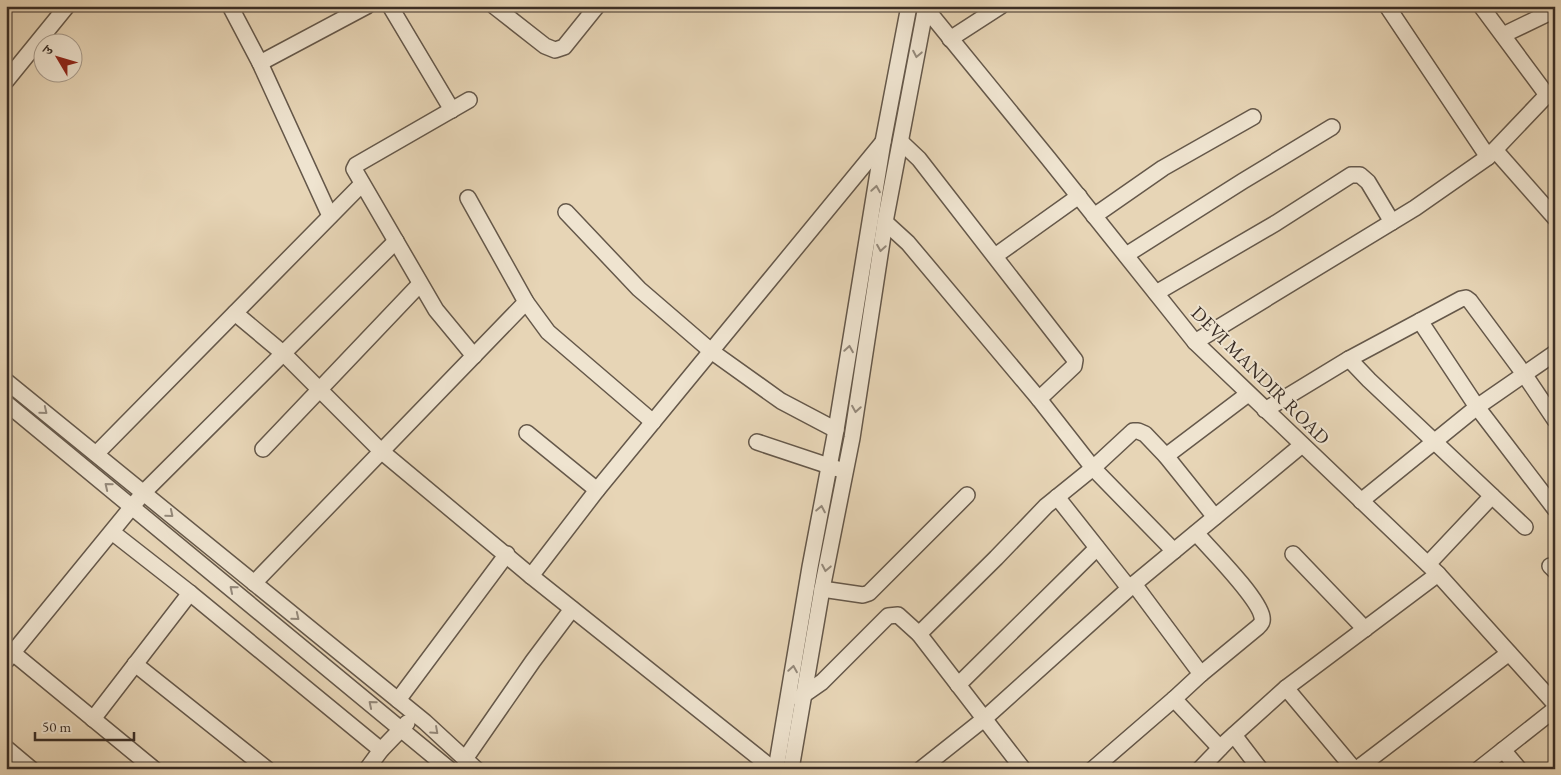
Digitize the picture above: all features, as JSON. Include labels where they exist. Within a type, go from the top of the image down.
[{"type":"street","points":[[6,81],[67,6]]},
{"type":"street","points":[[230,6],[260,63],[330,216]]},
{"type":"street","points":[[260,63],[367,6]]},
{"type":"street","points":[[390,6],[452,110]]},
{"type":"street","points":[[494,6],[545,46],[555,50],[564,47],[597,6]]},
{"type":"street","points":[[235,313],[284,354],[381,451],[507,554],[531,576],[775,769],[836,430],[883,142],[909,6]]},
{"type":"street","points":[[950,39],[1002,6]]},
{"type":"street","points":[[1387,6],[1492,153],[1552,209]]},
{"type":"street","points":[[1195,342],[1415,208],[1492,153],[1551,92],[1481,6]]},
{"type":"street","points":[[790,769],[822,589],[852,438],[885,222],[925,7]]},
{"type":"street","name":"DEVI MANDIR ROAD","points":[[925,7],[1195,342],[1433,569],[1509,653],[1552,694]]},
{"type":"street","points":[[1503,35],[1555,10]]},
{"type":"street","points":[[469,100],[356,165],[354,170],[436,310],[474,356]]},
{"type":"street","points":[[1094,216],[1163,168],[1253,116]]},
{"type":"street","points":[[1126,255],[1332,127]]},
{"type":"street","points":[[531,576],[597,490],[883,142]]},
{"type":"street","points":[[901,142],[919,159],[1075,360],[1074,366],[1039,399]]},
{"type":"street","points":[[1156,293],[1276,223],[1351,175],[1360,175],[1368,182],[1392,222]]},
{"type":"street","points":[[96,454],[362,184]]},
{"type":"street","points":[[995,256],[1078,196]]},
{"type":"street","points":[[468,198],[526,302],[548,332],[653,422]]},
{"type":"street","points":[[566,212],[639,290],[711,351],[780,402],[836,430]]},
{"type":"street","points":[[885,222],[908,243],[1039,399],[1093,468],[1174,551]]},
{"type":"street","points":[[154,769],[93,719],[9,657],[144,492],[396,241]]},
{"type":"street","points":[[264,449],[420,284]]},
{"type":"street","points":[[1265,410],[1349,359],[1466,298],[1524,374],[1555,420]]},
{"type":"street","points":[[254,583],[526,302]]},
{"type":"street","points":[[1420,321],[1477,408],[1555,509]]},
{"type":"street","points":[[1361,501],[1477,408],[1555,353]]},
{"type":"street","points":[[1349,359],[1434,442],[1526,527]]},
{"type":"street","points":[[6,381],[398,700],[471,764],[533,660],[572,609]]},
{"type":"street","points":[[1166,456],[1248,394]]},
{"type":"street","points":[[6,403],[449,769]]},
{"type":"street","points":[[919,634],[1057,497],[1093,468],[1133,431],[1145,434],[1166,456],[1215,517]]},
{"type":"street","points":[[527,434],[597,490]]},
{"type":"street","points":[[756,442],[845,471]]},
{"type":"street","points":[[921,769],[984,719],[1132,586],[1302,445]]},
{"type":"street","points":[[822,589],[869,594],[967,495]]},
{"type":"street","points":[[1200,769],[1220,748],[1286,688],[1365,630],[1433,569],[1492,496]]},
{"type":"street","points":[[1057,497],[1097,548],[1132,586],[1201,674]]},
{"type":"street","points":[[112,532],[190,593],[381,750]]},
{"type":"street","points":[[1093,769],[1201,674],[1258,628],[1262,622],[1262,615],[1256,601],[1196,533]]},
{"type":"street","points":[[958,685],[1097,548]]},
{"type":"street","points":[[398,700],[507,554]]},
{"type":"street","points":[[1293,554],[1365,630]]},
{"type":"street","points":[[93,719],[190,593]]},
{"type":"street","points":[[787,704],[822,682],[888,616],[898,615],[919,634],[1023,769]]},
{"type":"street","points":[[1286,688],[1356,769],[1509,653]]},
{"type":"street","points":[[135,664],[267,769]]},
{"type":"street","points":[[1174,699],[1220,748]]},
{"type":"street","points":[[1479,769],[1555,708]]},
{"type":"street","points":[[367,769],[381,750],[414,714]]},
{"type":"street","points":[[1234,735],[1260,769]]},
{"type":"street","points":[[6,748],[31,769]]},
{"type":"street","points":[[1503,750],[1518,769]]}]
